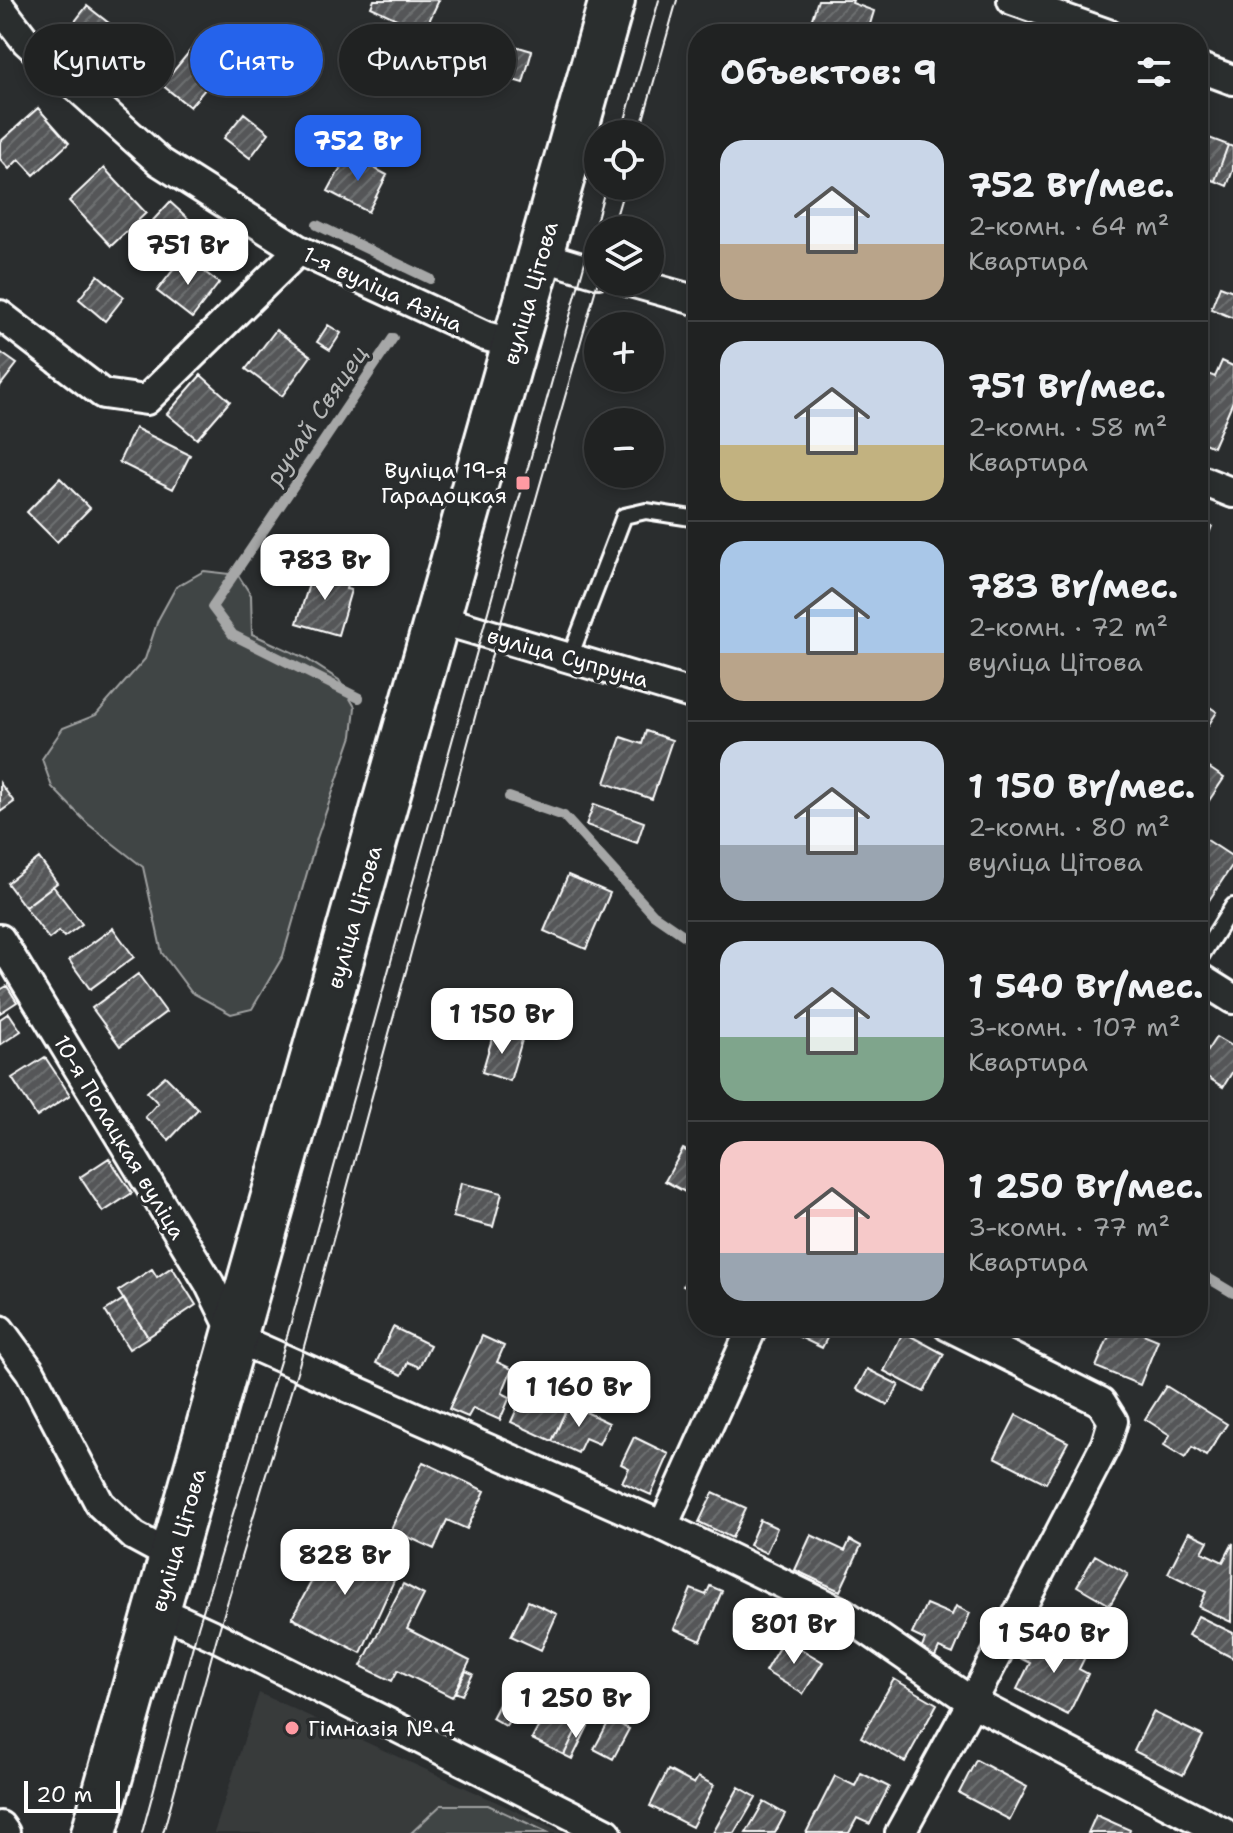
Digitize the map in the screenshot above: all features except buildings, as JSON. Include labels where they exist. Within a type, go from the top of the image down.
[{"type":"main road","name":"вуліца Цітова","points":[[94,1833],[612,0]]},
{"type":"street","points":[[1012,0],[1080,24]]},
{"type":"street","name":"1-я вуліца Азіна","points":[[0,7],[26,41],[160,162],[299,250],[485,336],[516,344]]},
{"type":"street","points":[[1208,71],[1233,80]]},
{"type":"street","points":[[0,315],[103,394],[146,400],[299,250]]},
{"type":"street","points":[[541,256],[584,269]]},
{"type":"street","points":[[664,292],[688,298]]},
{"type":"street","points":[[1208,483],[1233,493]]},
{"type":"street","name":"вуліца Супруна","points":[[438,619],[688,693]]},
{"type":"street","name":"10-я Полацкая вуліца","points":[[0,939],[209,1283],[236,1338]]},
{"type":"street","points":[[1208,983],[1233,999]]},
{"type":"street","points":[[0,1330],[30,1371],[100,1504],[134,1536],[173,1557]]},
{"type":"street","points":[[663,1526],[748,1336]]},
{"type":"street","points":[[900,1833],[1106,1444],[1113,1421],[1101,1402],[968,1336]]},
{"type":"street","points":[[236,1338],[663,1526],[843,1613],[972,1702],[1224,1833]]},
{"type":"street","points":[[158,1610],[198,1627],[607,1833]]},
{"type":"street","points":[[0,1826],[5,1833]]},
{"type":"lane","points":[[570,657],[624,516],[646,511],[688,517]]},
{"type":"lane","points":[[1208,945],[1233,906]]},
{"type":"shaded area","points":[[204,571],[238,575],[251,595],[252,634],[305,658],[339,680],[355,707],[352,736],[317,838],[283,956],[252,1009],[231,1014],[191,992],[162,953],[143,867],[88,824],[52,787],[42,759],[63,728],[96,715],[145,659],[158,620],[176,587]]},
{"type":"shaded area","name":"Гімназія № 4","points":[[259,1693],[564,1833],[214,1833]]},
{"type":"shaded area","points":[[441,1805],[488,1805],[549,1833],[411,1833]]},
{"type":"waterway","points":[[317,225],[430,279]]},
{"type":"waterway","name":"ручай Свяцец","points":[[359,698],[233,635],[212,607],[393,338]]},
{"type":"waterway","name":"ручай Свяцец","points":[[509,797],[564,816],[653,914],[688,938]]},
{"type":"waterway","name":"ручай Свяцец","points":[[1208,1278],[1233,1293]]},
{"type":"tram line","points":[[625,120],[659,0]]},
{"type":"tram line","points":[[643,120],[677,0]]},
{"type":"tram line","points":[[142,1833],[198,1627],[281,1358],[602,200]]},
{"type":"tram line","points":[[616,216],[621,200]]},
{"type":"tram line","points":[[163,1833],[217,1637],[299,1365],[497,636],[594,296]]},
{"type":"place","name":"Вуліца 19-я Гарадоцкая","points":[[523,483]]},
{"type":"place","name":"Гімназія № 4","points":[[292,1728]]}]
